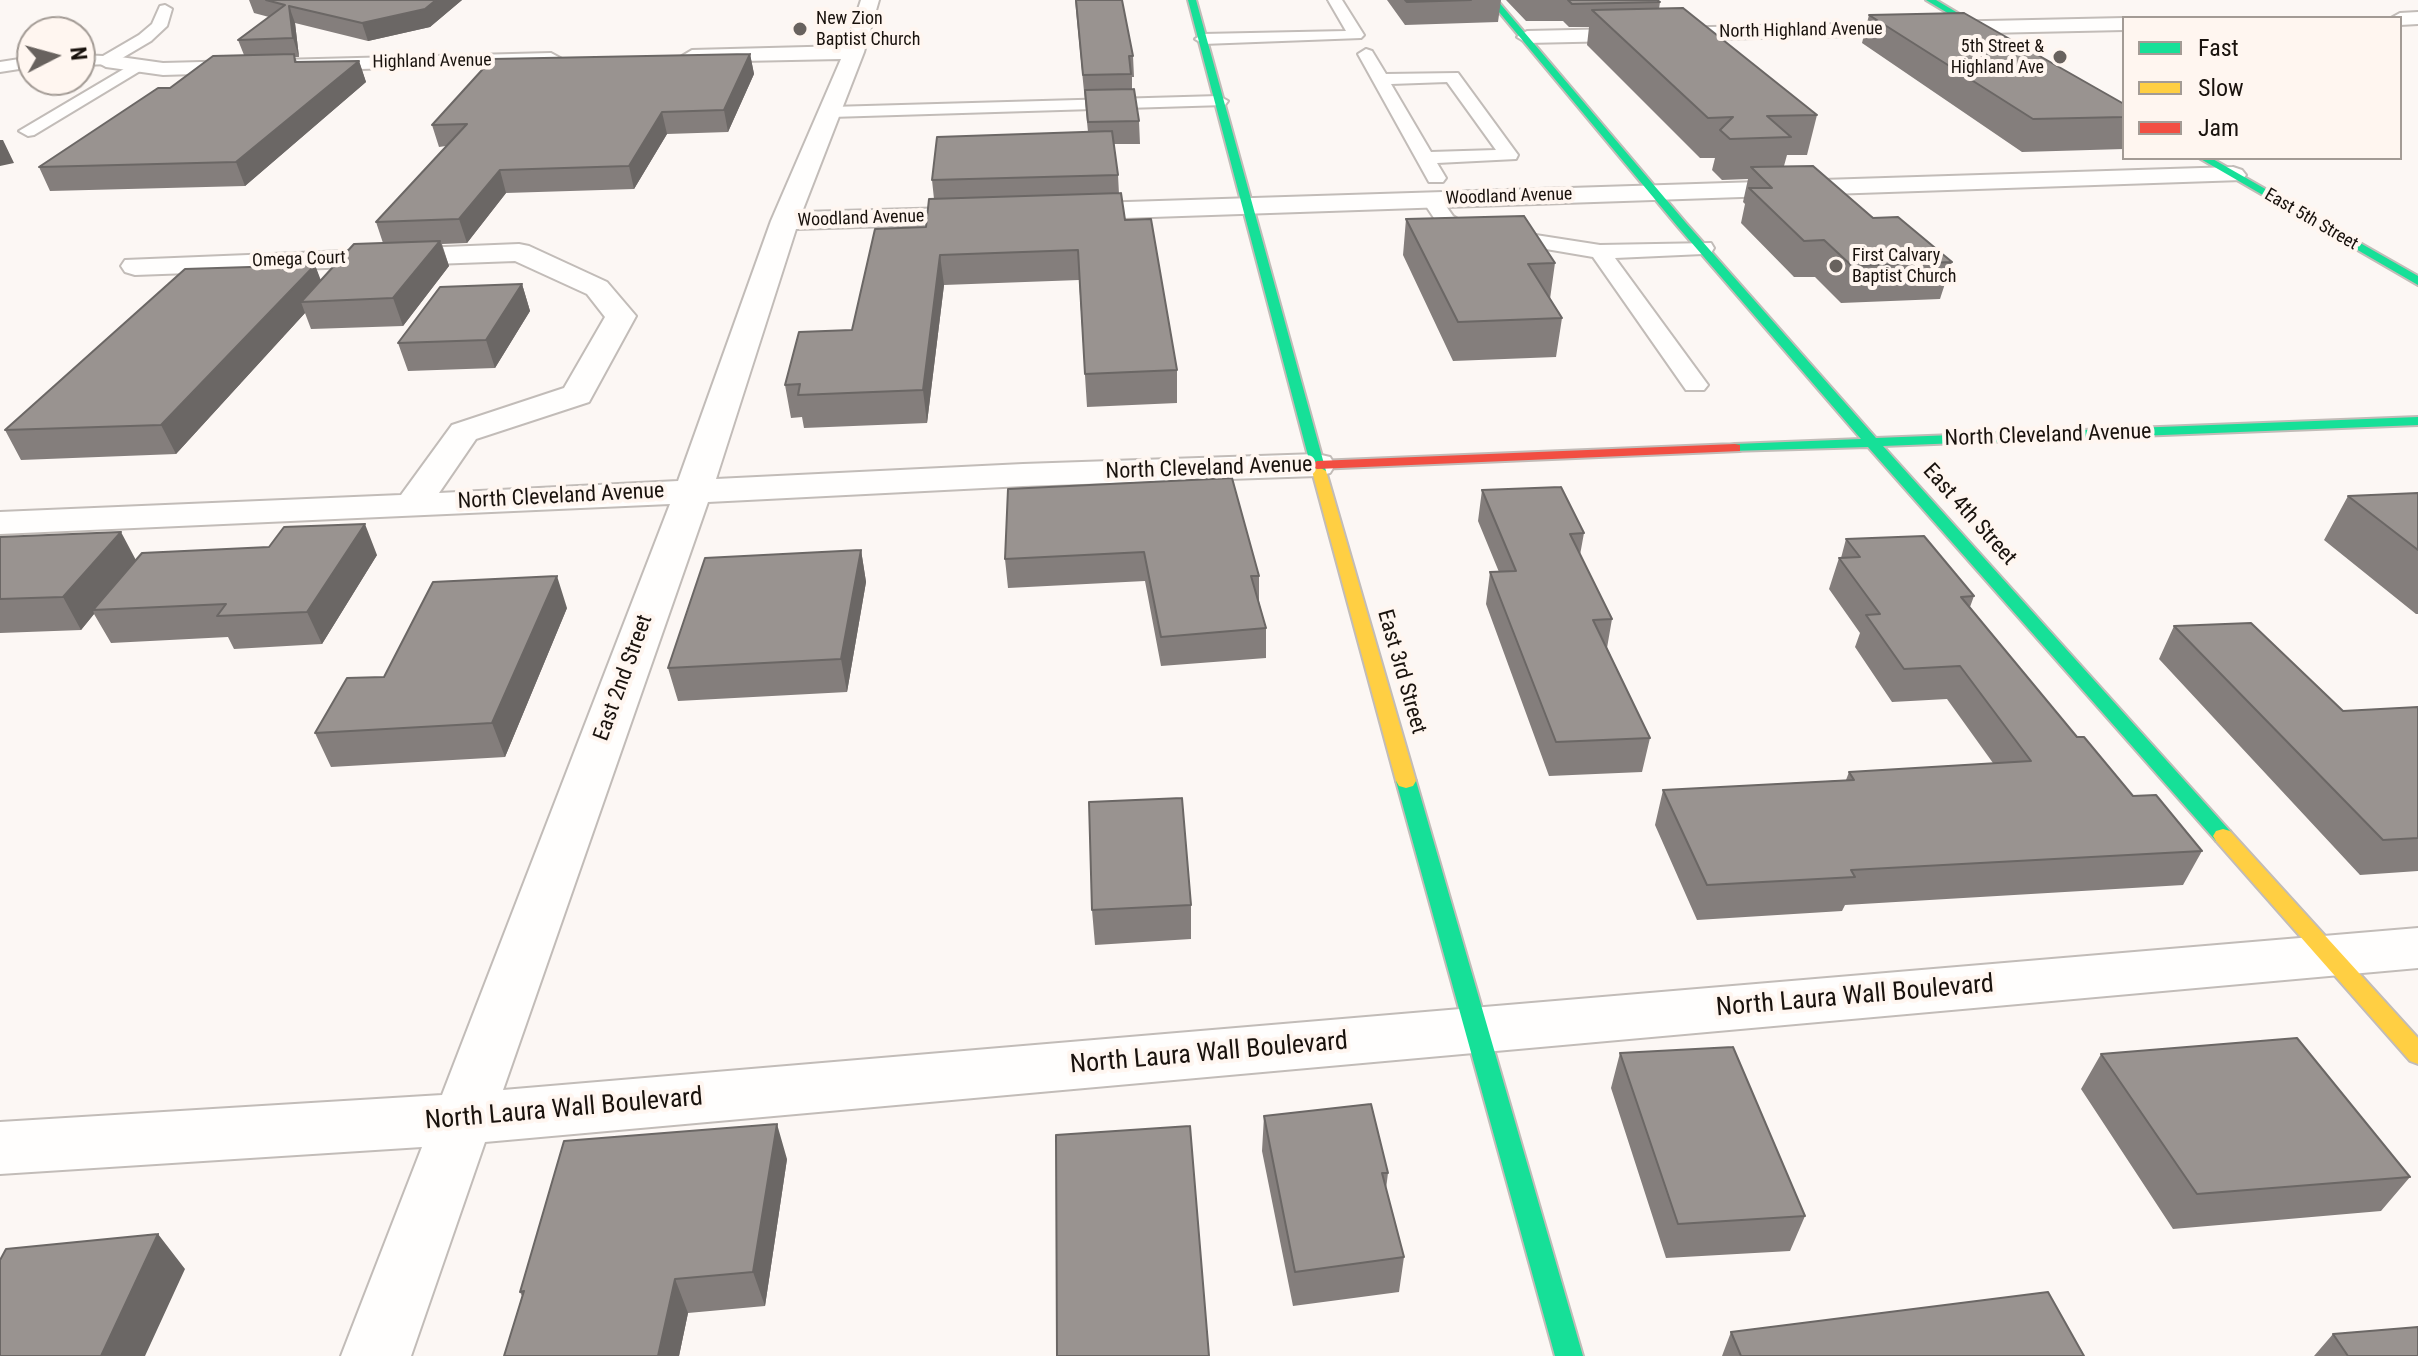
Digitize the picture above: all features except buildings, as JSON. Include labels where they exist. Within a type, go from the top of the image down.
[{"type":"street","name":"East 2nd Street","points":[[376,1356],[460,1119],[694,489],[785,221],[831,112],[870,0]]},
{"type":"street","name":"East 3rd Street","points":[[1192,0],[1317,465],[1569,1356]]},
{"type":"street","name":"East 4th Street","points":[[1493,0],[1873,444],[2418,1054]]},
{"type":"street","points":[[1930,0],[2027,56]]},
{"type":"street","name":"North Highland Avenue","points":[[1527,37],[2122,24]]},
{"type":"street","points":[[668,56],[854,52]]},
{"type":"street","name":"Highland Avenue","points":[[106,61],[163,69],[578,59]]},
{"type":"street","name":"East 5th Street","points":[[2207,160],[2418,281]]},
{"type":"street","name":"Woodland Avenue","points":[[1040,213],[2233,175]]},
{"type":"street","name":"Woodland Avenue","points":[[785,221],[1009,214]]},
{"type":"street","name":"Omega Court","points":[[135,266],[519,252],[597,288],[621,316],[577,395],[464,432],[412,506]]},
{"type":"street","name":"North Cleveland Avenue","points":[[0,523],[412,506],[694,489],[2418,421]]},
{"type":"street","name":"North Laura Wall Boulevard","points":[[0,1148],[460,1119],[2418,948]]},
{"type":"lane","points":[[1203,39],[1356,35],[1335,0]]},
{"type":"lane","points":[[96,61],[106,61],[154,32],[165,9]]},
{"type":"lane","points":[[1366,54],[1425,158],[1445,220],[1459,229],[1600,252],[1703,248]]},
{"type":"lane","points":[[28,131],[139,65]]},
{"type":"lane","points":[[1380,79],[1452,77],[1509,155],[1425,158]]},
{"type":"lane","points":[[831,112],[1219,101]]},
{"type":"lane","points":[[1600,252],[1695,385]]},
{"type":"traffic: fast","points":[[1192,0],[1319,471]]},
{"type":"traffic: fast","points":[[1493,0],[1682,225],[1873,444],[2223,836]]},
{"type":"traffic: fast","points":[[1930,0],[2004,43]]},
{"type":"traffic: fast","points":[[2207,160],[2418,281]]},
{"type":"traffic: fast","points":[[1735,448],[2418,421]]},
{"type":"traffic: fast","points":[[1406,781],[1569,1356]]},
{"type":"traffic: slow","points":[[1319,471],[1406,781]]},
{"type":"traffic: slow","points":[[2223,836],[2418,1054]]},
{"type":"traffic: jam","points":[[1317,465],[1735,448]]},
{"type":"place","name":"New Zion Baptist Church","points":[[800,29]]},
{"type":"place","name":"5th Street & Highland Ave","points":[[2060,57]]},
{"type":"place","name":"First Calvary Baptist Church","points":[[1836,266]]}]
